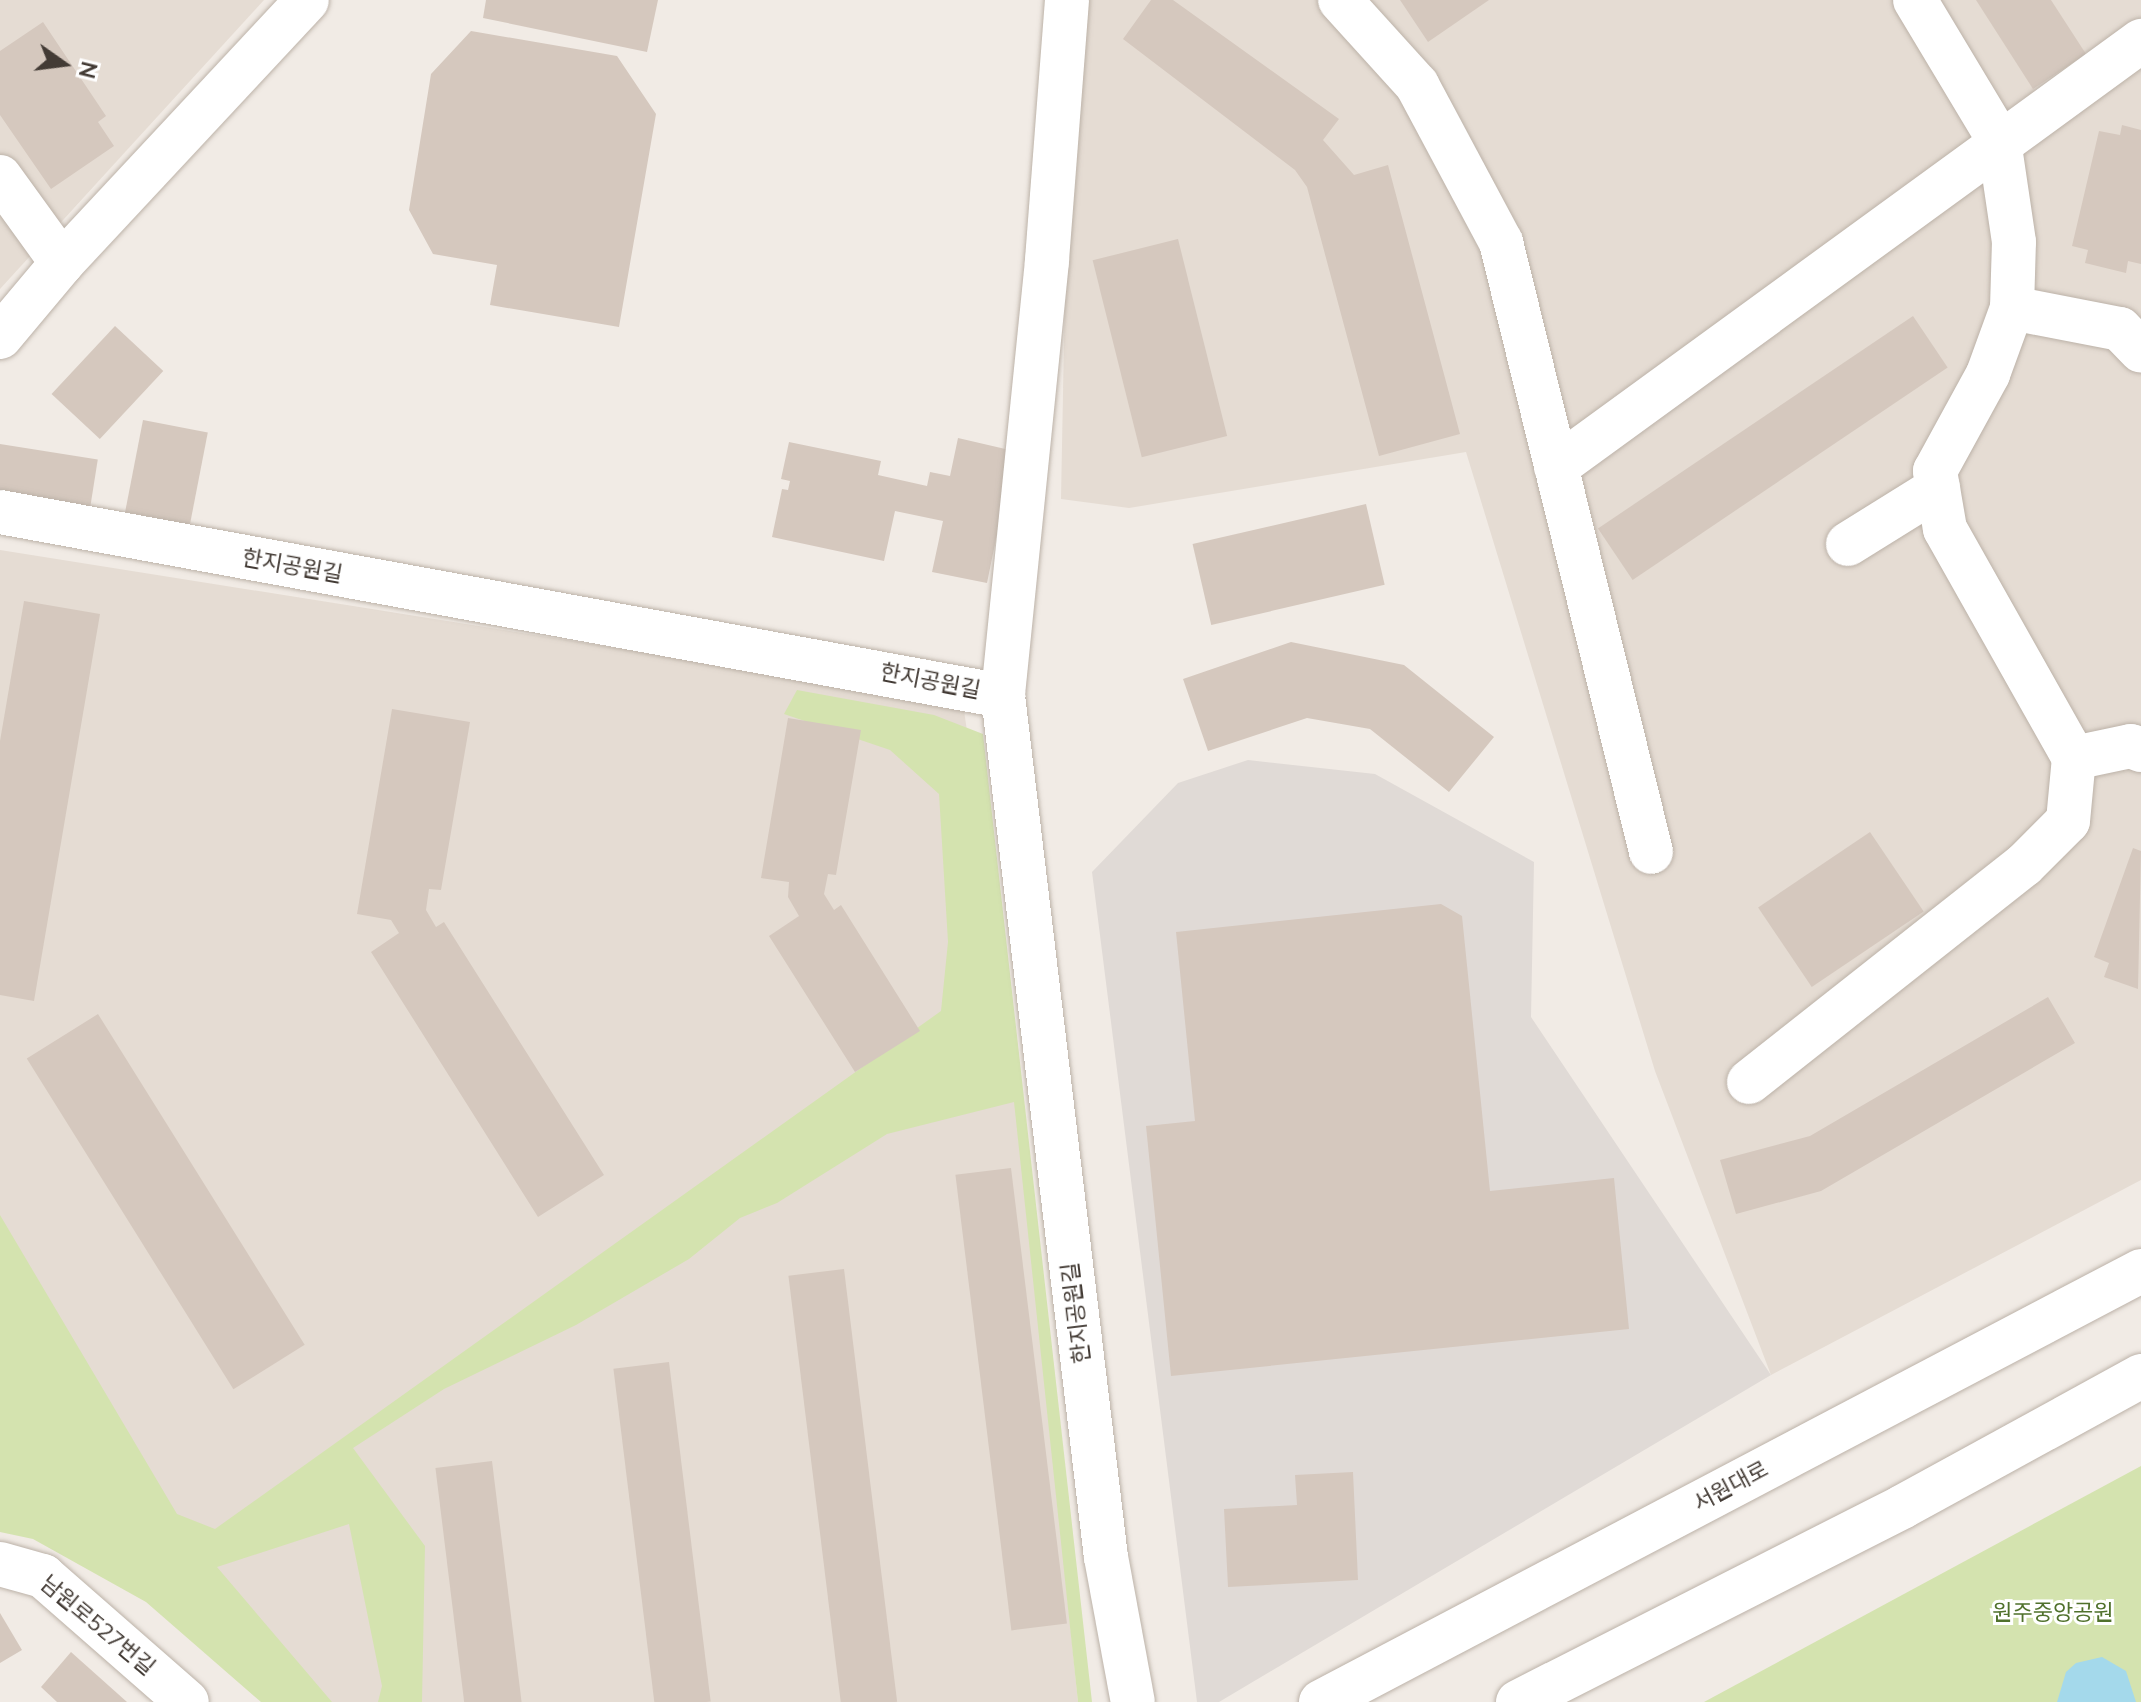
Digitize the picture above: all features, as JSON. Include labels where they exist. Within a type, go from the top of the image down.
[{"type":"street","points":[[0,337],[62,263],[307,0]]},
{"type":"street","points":[[1003,696],[1047,261],[1067,0]]},
{"type":"street","points":[[1340,0],[1417,85],[1485,206],[1501,242],[1651,852]]},
{"type":"street","points":[[1749,1082],[2046,843],[2068,821],[2074,758],[1945,529],[1935,471],[1988,374],[2012,308],[2014,242],[1999,140],[1915,0]]},
{"type":"street","points":[[1556,467],[1999,140],[2141,41]]},
{"type":"street","points":[[0,177],[62,263]]},
{"type":"street","points":[[2012,308],[2120,329],[2141,351]]},
{"type":"street","points":[[1848,544],[1938,488]]},
{"type":"street","name":"한지공원길","points":[[0,512],[1003,696],[1106,1557],[1133,1702]]},
{"type":"street","points":[[2074,758],[2131,746],[2141,750]]},
{"type":"street","name":"서원대로","points":[[1321,1702],[2141,1271]]},
{"type":"street","points":[[1518,1702],[1902,1507],[2141,1376]]},
{"type":"street","name":"남원로527번길","points":[[0,1564],[43,1576],[187,1702]]},
{"type":"shaded area","points":[[0,0],[264,0],[0,289]]},
{"type":"shaded area","points":[[1078,0],[2141,0],[2141,1180],[1771,1375],[1655,1071],[1466,452],[1129,508],[1061,499],[1069,77]]},
{"type":"shaded area","points":[[0,550],[963,703],[1011,1040],[1078,1702],[306,1702],[123,1521],[0,1514]]},
{"type":"shaded area","points":[[1248,760],[1375,774],[1534,862],[1531,1017],[1771,1375],[1219,1702],[1197,1702],[1092,872],[1178,783]]},
{"type":"green space","points":[[797,690],[934,715],[983,734],[1092,1702],[1078,1702],[1014,1102],[887,1134],[777,1203],[740,1218],[689,1259],[576,1325],[444,1389],[353,1448],[425,1546],[422,1702],[378,1702],[382,1686],[349,1524],[217,1567],[332,1702],[261,1702],[146,1602],[33,1539],[0,1532],[0,1215],[177,1514],[215,1529],[941,1011],[948,942],[939,794],[890,750],[784,714]]},
{"type":"green space","name":"원주중앙공원","points":[[2141,1466],[2141,1702],[1704,1702]]},
{"type":"water","points":[[2102,1657],[2126,1671],[2136,1702],[2057,1702],[2066,1672],[2076,1663]]},
{"type":"building","points":[[486,0],[658,0],[647,52],[483,18]]},
{"type":"building","points":[[1151,0],[1173,0],[1339,119],[1323,140],[1354,175],[1388,165],[1460,434],[1379,456],[1307,187],[1295,170],[1123,39]]},
{"type":"building","points":[[1400,0],[1489,0],[1428,42]]},
{"type":"building","points":[[1976,0],[2051,0],[2086,54],[2033,89]]},
{"type":"building","points":[[43,22],[106,116],[98,122],[114,146],[51,189],[0,115],[0,51]]},
{"type":"building","points":[[471,31],[617,56],[656,114],[619,327],[490,305],[497,265],[433,254],[409,210],[431,74]]},
{"type":"building","points":[[2122,125],[2141,130],[2141,264],[2128,261],[2126,273],[2085,263],[2088,250],[2072,246],[2099,131],[2120,135]]},
{"type":"building","points":[[1178,239],[1227,436],[1142,457],[1093,260]]},
{"type":"building","points":[[1913,316],[1948,367],[1633,580],[1598,528]]},
{"type":"building","points":[[115,326],[163,371],[100,439],[52,394]]},
{"type":"building","points":[[143,420],[208,433],[190,525],[125,512]]},
{"type":"building","points":[[958,438],[1014,451],[987,583],[932,572],[943,521],[895,511],[884,561],[772,537],[782,489],[788,490],[790,481],[781,479],[789,442],[881,461],[878,475],[927,486],[930,472],[950,476]]},
{"type":"building","points":[[0,444],[98,459],[89,517],[0,503]]},
{"type":"building","points":[[1366,504],[1385,585],[1211,625],[1193,544]]},
{"type":"building","points":[[24,601],[100,614],[34,1001],[0,995],[0,741]]},
{"type":"building","points":[[1291,642],[1404,665],[1494,737],[1449,792],[1370,729],[1307,718],[1208,751],[1183,679]]},
{"type":"building","points":[[392,709],[470,722],[441,890],[429,889],[426,910],[436,927],[444,922],[604,1175],[538,1217],[371,952],[399,933],[391,920],[357,914]]},
{"type":"building","points":[[788,718],[861,730],[836,875],[828,874],[824,894],[834,910],[841,905],[920,1031],[855,1072],[769,936],[799,916],[788,897],[789,882],[761,878]]},
{"type":"building","points":[[1870,832],[1924,912],[1812,987],[1758,907]]},
{"type":"building","points":[[2133,848],[2141,851],[2138,989],[2104,977],[2109,963],[2094,957]]},
{"type":"building","points":[[1441,904],[1462,916],[1490,1191],[1614,1178],[1629,1329],[1171,1376],[1146,1126],[1195,1121],[1176,932]]},
{"type":"building","points":[[2048,997],[2075,1043],[1821,1191],[1736,1214],[1720,1160],[1810,1136]]},
{"type":"building","points":[[98,1014],[305,1345],[233,1389],[27,1059]]},
{"type":"building","points":[[1011,1168],[1067,1624],[1011,1630],[955,1175]]},
{"type":"building","points":[[844,1269],[897,1702],[841,1702],[788,1276]]},
{"type":"building","points":[[669,1362],[711,1701],[654,1702],[613,1369]]},
{"type":"building","points":[[492,1461],[522,1702],[464,1702],[435,1468]]},
{"type":"building","points":[[1353,1472],[1358,1580],[1228,1587],[1224,1509],[1297,1505],[1295,1475]]},
{"type":"building","points":[[0,1613],[22,1650],[0,1663]]},
{"type":"building","points":[[71,1652],[127,1702],[57,1702],[41,1687]]}]
